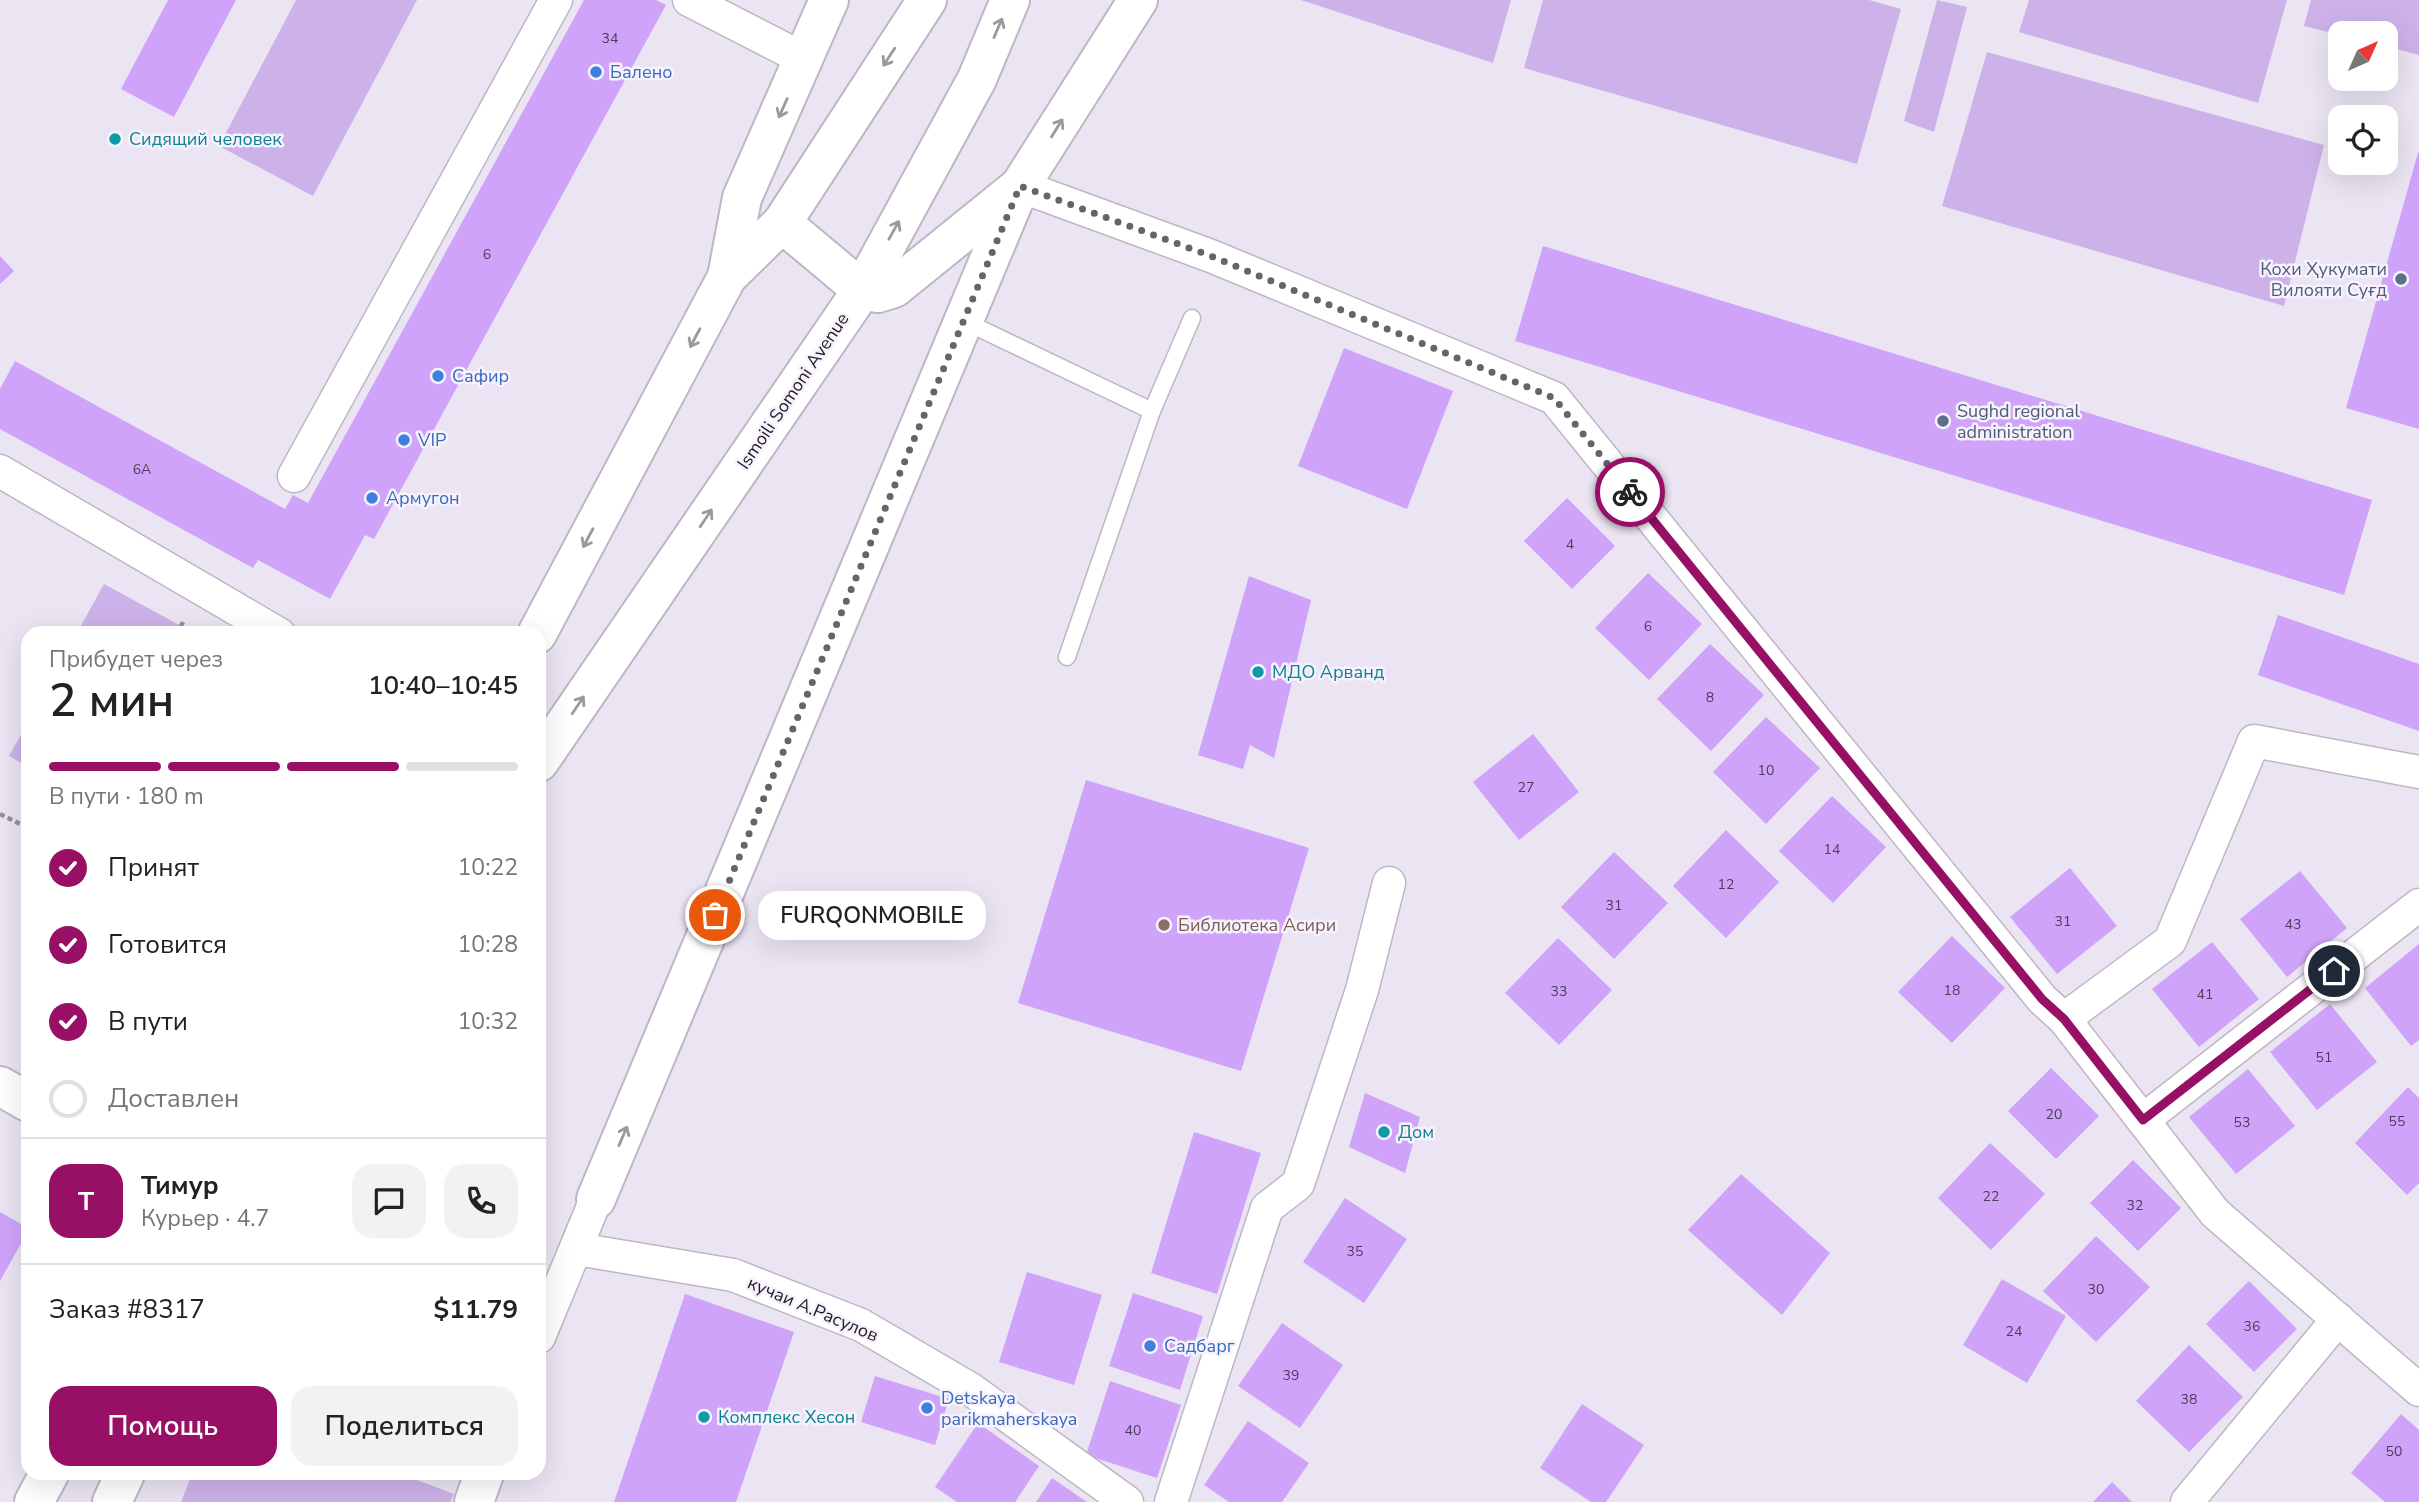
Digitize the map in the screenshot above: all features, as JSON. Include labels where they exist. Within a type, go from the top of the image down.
[{"type":"main road","points":[[541,626],[727,277],[742,198],[829,0]]},
{"type":"main road","points":[[727,277],[782,223],[927,0]]},
{"type":"main road","name":"Ismoili Somoni Avenue","points":[[546,752],[862,290],[977,79],[1010,0]]},
{"type":"main road","points":[[596,1199],[1020,186],[1138,0]]},
{"type":"main road","points":[[782,223],[862,290],[878,293],[894,288],[1020,186]]},
{"type":"main road","points":[[0,1086],[21,1098]]},
{"type":"main road","points":[[34,1502],[46,1480]]},
{"type":"main road","points":[[112,1502],[122,1480]]},
{"type":"main road","points":[[474,1502],[482,1480]]},
{"type":"street","points":[[294,476],[556,0]]},
{"type":"street","points":[[689,0],[804,59]]},
{"type":"street","points":[[1020,186],[1211,256],[1554,398],[2042,999],[2064,1019],[2215,1213],[2419,1390]]},
{"type":"street","points":[[0,471],[265,626]]},
{"type":"street","points":[[2064,1019],[2170,941],[2254,741],[2419,772]]},
{"type":"street","points":[[1171,1502],[1267,1208],[1298,1184],[1362,990],[1389,883]]},
{"type":"street","points":[[2143,1120],[2419,905]]},
{"type":"street","points":[[546,1321],[596,1199]]},
{"type":"street","name":"кучаи А.Расулов","points":[[577,1249],[733,1275],[861,1325],[969,1388],[1127,1502]]},
{"type":"street","points":[[2188,1502],[2337,1319]]},
{"type":"lane","points":[[1067,657],[1152,411],[1192,318]]},
{"type":"lane","points":[[964,321],[1152,411]]},
{"type":"path","points":[[0,814],[21,824]]},
{"type":"shaded area","points":[[296,0],[417,0],[313,196],[219,146]]},
{"type":"shaded area","points":[[1301,0],[1511,0],[1493,63]]},
{"type":"shaded area","points":[[1543,0],[1869,0],[1901,9],[1857,164],[1524,68]]},
{"type":"shaded area","points":[[1937,0],[1967,7],[1934,132],[1904,121]]},
{"type":"shaded area","points":[[2029,0],[2287,0],[2258,103],[2019,32]]},
{"type":"shaded area","points":[[2311,0],[2419,0],[2419,55],[2398,49],[2398,21],[2328,21],[2328,32],[2304,26]]},
{"type":"shaded area","points":[[1987,52],[2324,145],[2284,306],[1942,206]]},
{"type":"shaded area","points":[[104,584],[181,626],[81,626]]},
{"type":"shaded area","points":[[21,735],[21,763],[9,756]]},
{"type":"shaded area","points":[[190,1480],[417,1480],[454,1494],[450,1502],[181,1502]]},
{"type":"building","points":[[168,0],[236,0],[174,117],[121,89]]},
{"type":"building","points":[[584,0],[656,0],[666,5],[374,539],[365,535],[330,599],[258,560],[253,568],[0,429],[0,389],[15,361],[285,509],[293,495],[308,503]]},
{"type":"building","name":"Кохи Ҳукумати Вилояти Суғд","points":[[2419,153],[2419,429],[2346,408]]},
{"type":"building","name":"Sughd regional administration","points":[[1543,246],[2372,500],[2344,595],[1515,341]]},
{"type":"building","points":[[0,256],[14,271],[0,284]]},
{"type":"building","points":[[1344,348],[1453,391],[1407,509],[1298,466]]},
{"type":"building","points":[[1567,498],[1615,546],[1572,589],[1524,541]]},
{"type":"building","points":[[1648,573],[1702,624],[1649,680],[1595,628]]},
{"type":"building","name":"МДО Арванд","points":[[1249,576],[1311,600],[1274,758],[1250,745],[1243,769],[1198,755]]},
{"type":"building","points":[[2278,615],[2419,664],[2419,731],[2258,675]]},
{"type":"building","points":[[1710,644],[1764,695],[1711,751],[1657,699]]},
{"type":"building","points":[[1766,717],[1820,768],[1766,824],[1713,772]]},
{"type":"building","points":[[1533,734],[1579,792],[1519,840],[1473,782]]},
{"type":"building","name":"Библиотека Асири","points":[[1086,780],[1309,848],[1241,1071],[1018,1003]]},
{"type":"building","points":[[1832,796],[1886,847],[1833,903],[1779,851]]},
{"type":"building","points":[[1726,830],[1779,882],[1726,938],[1673,886]]},
{"type":"building","points":[[1614,852],[1668,903],[1614,959],[1561,907]]},
{"type":"building","points":[[2070,868],[2117,926],[2057,974],[2010,917]]},
{"type":"building","points":[[2300,871],[2347,928],[2287,977],[2240,919]]},
{"type":"building","points":[[1952,936],[2005,988],[1952,1043],[1898,992]]},
{"type":"building","points":[[1558,938],[1612,990],[1559,1045],[1505,993]]},
{"type":"building","points":[[2212,942],[2259,999],[2199,1047],[2152,989]]},
{"type":"building","points":[[2419,944],[2419,1040],[2411,1046],[2365,988]]},
{"type":"building","points":[[2330,1004],[2377,1062],[2317,1110],[2270,1052]]},
{"type":"building","points":[[2051,1068],[2099,1116],[2056,1159],[2008,1111]]},
{"type":"building","points":[[2248,1069],[2295,1126],[2236,1174],[2189,1117]]},
{"type":"building","points":[[2408,1087],[2419,1098],[2419,1183],[2407,1195],[2355,1143]]},
{"type":"building","name":"Дом","points":[[1365,1093],[1420,1117],[1405,1173],[1349,1147]]},
{"type":"building","points":[[1194,1132],[1261,1153],[1217,1294],[1151,1273]]},
{"type":"building","points":[[1990,1143],[2045,1194],[1991,1250],[1938,1198]]},
{"type":"building","points":[[2133,1160],[2181,1208],[2138,1251],[2090,1203]]},
{"type":"building","points":[[1741,1174],[1830,1253],[1782,1315],[1688,1230]]},
{"type":"building","points":[[1345,1198],[1407,1239],[1364,1303],[1303,1262]]},
{"type":"building","points":[[0,1212],[21,1224],[21,1244],[0,1281]]},
{"type":"building","points":[[2096,1236],[2150,1287],[2096,1342],[2043,1291]]},
{"type":"building","points":[[1027,1272],[1102,1295],[1074,1385],[999,1362]]},
{"type":"building","points":[[2002,1279],[2066,1316],[2027,1383],[1963,1345]]},
{"type":"building","points":[[2249,1281],[2297,1329],[2254,1372],[2206,1324]]},
{"type":"building","points":[[1133,1293],[1203,1316],[1180,1390],[1109,1366]]},
{"type":"building","name":"Комплекс Хесон","points":[[685,1294],[794,1332],[736,1502],[614,1502]]},
{"type":"building","points":[[1282,1323],[1343,1365],[1300,1428],[1238,1386]]},
{"type":"building","points":[[2189,1345],[2243,1397],[2189,1452],[2136,1401]]},
{"type":"building","points":[[875,1376],[949,1399],[935,1445],[861,1422]]},
{"type":"building","points":[[1110,1381],[1181,1405],[1157,1478],[1086,1455]]},
{"type":"building","points":[[1582,1404],[1644,1445],[1606,1502],[1591,1502],[1540,1468]]},
{"type":"building","points":[[2401,1414],[2419,1430],[2419,1502],[2385,1502],[2351,1473]]},
{"type":"building","points":[[1248,1421],[1309,1463],[1282,1502],[1229,1502],[1204,1485]]},
{"type":"building","points":[[978,1423],[1039,1466],[1015,1502],[957,1502],[935,1487]]},
{"type":"building","points":[[1052,1478],[1087,1502],[1036,1502]]},
{"type":"building","points":[[2112,1482],[2132,1502],[2093,1502]]},
{"type":"way so far","points":[[715,915],[1020,186],[1211,256],[1554,398],[1630,492]]},
{"type":"place","name":"Балено","points":[[596,72]]},
{"type":"place","name":"Сидящий человек","points":[[115,139]]},
{"type":"place","name":"Кохи Ҳукумати Вилояти Суғд","points":[[2401,279]]},
{"type":"place","name":"Сафир","points":[[438,376]]},
{"type":"place","name":"Sughd regional administration","points":[[1943,421]]},
{"type":"place","name":"VIP","points":[[404,440]]},
{"type":"place","name":"Армугон","points":[[372,498]]},
{"type":"place","name":"МДО Арванд","points":[[1258,672]]},
{"type":"place","name":"FURQONMOBILE","points":[[715,915]]},
{"type":"place","name":"Библиотека Асири","points":[[1164,925]]},
{"type":"place","name":"Дом","points":[[1384,1132]]},
{"type":"place","name":"Садбарг","points":[[1150,1346]]},
{"type":"place","name":"Detskaya parikmaherskaya","points":[[927,1408]]},
{"type":"place","name":"Комплекс Хесон","points":[[704,1417]]},
{"type":"route","points":[[1630,492],[2042,999],[2064,1019],[2143,1120],[2334,971]]}]
